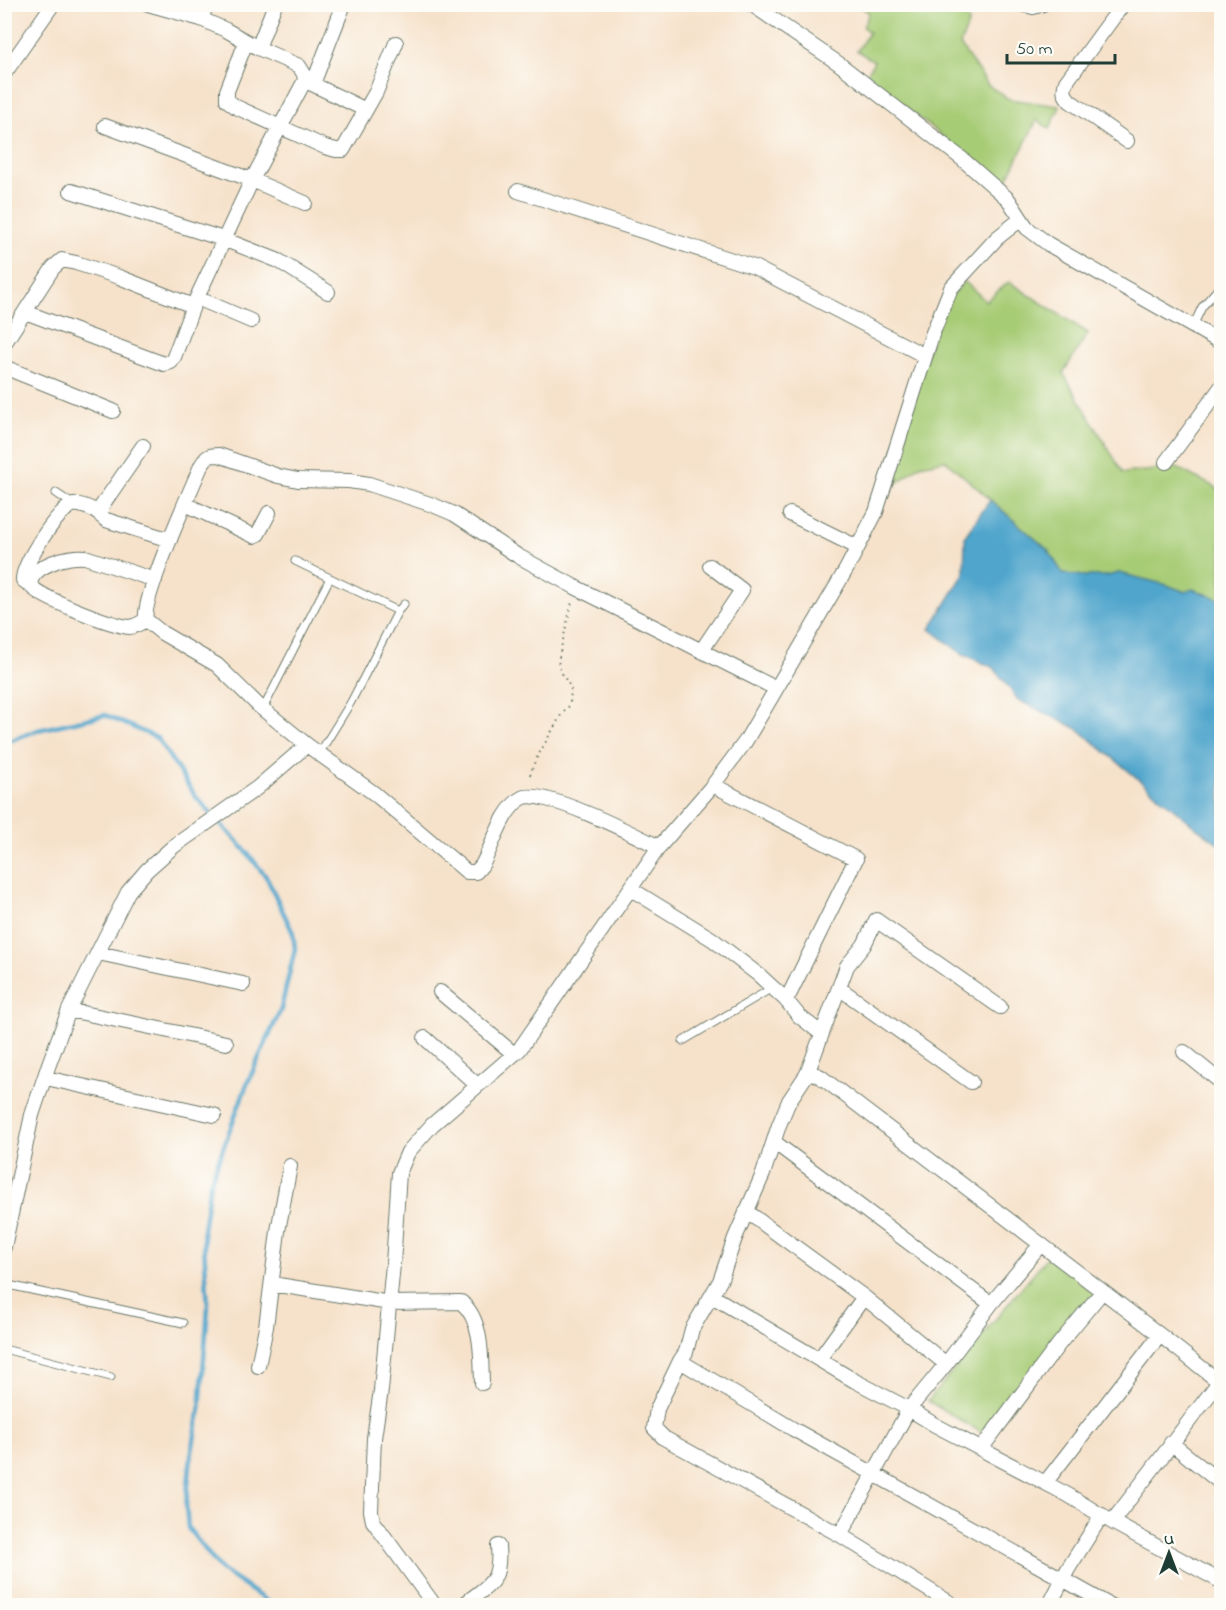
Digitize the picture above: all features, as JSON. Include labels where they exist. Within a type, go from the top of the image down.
[{"type":"street","points":[[4,74],[53,4]]},
{"type":"street","points":[[148,4],[201,20],[299,66],[309,82],[366,110]]},
{"type":"street","points":[[201,20],[207,4]]},
{"type":"street","points":[[275,4],[226,91],[226,100],[236,107],[326,147],[341,151],[376,92],[396,44]]},
{"type":"street","points":[[25,312],[156,362],[168,364],[174,357],[195,302],[252,180],[309,82],[344,4]]},
{"type":"street","points":[[751,4],[838,63],[961,158],[1008,199],[1027,228],[1048,244],[1221,343]]},
{"type":"street","points":[[1020,4],[1033,7],[1042,4]]},
{"type":"street","points":[[1123,4],[1066,82],[1064,95],[1127,141]]},
{"type":"street","points":[[105,126],[252,180],[305,203]]},
{"type":"street","points":[[71,191],[224,239],[279,261],[328,291]]},
{"type":"street","points":[[518,191],[754,267],[925,356]]},
{"type":"street","points":[[435,1605],[373,1521],[371,1511],[374,1438],[390,1303],[398,1186],[402,1162],[425,1132],[514,1054],[530,1036],[659,847],[713,785],[745,742],[876,512],[925,356],[951,288],[997,238],[1021,219]]},
{"type":"street","points":[[4,344],[53,268],[62,260],[251,321]]},
{"type":"street","points":[[4,367],[113,411]]},
{"type":"street","points":[[1166,462],[1221,386]]},
{"type":"street","points":[[143,446],[101,507],[100,513],[106,520],[170,540]]},
{"type":"street","points":[[146,620],[146,606],[155,580],[201,466],[206,457],[219,455],[278,476],[298,480],[349,481],[369,484],[433,505],[454,514],[518,556],[575,587],[775,688]]},
{"type":"street","points":[[185,504],[254,536],[258,534],[268,513]]},
{"type":"street","points":[[100,513],[80,505],[71,506],[59,515],[32,555],[23,575],[24,581],[40,594],[126,626],[134,626],[146,620]]},
{"type":"street","points":[[790,514],[857,547]]},
{"type":"street","points":[[30,585],[33,574],[57,561],[75,555],[155,580]]},
{"type":"street","points":[[702,650],[742,590],[710,566]]},
{"type":"street","points":[[146,620],[162,633],[217,665],[262,709],[375,794],[467,872],[476,872],[482,865],[509,810],[522,798],[531,796],[573,808],[659,847]]},
{"type":"street","points":[[4,1247],[32,1115],[69,1010],[128,892],[147,870],[174,846],[257,788],[307,745]]},
{"type":"street","points":[[713,785],[856,858],[797,981],[785,999]]},
{"type":"street","points":[[631,889],[711,939],[760,976],[785,999],[799,1016],[822,1034]]},
{"type":"street","points":[[955,1605],[840,1535],[656,1431],[654,1418],[686,1352],[692,1329],[720,1281],[746,1211],[764,1174],[778,1125],[789,1101],[807,1074],[847,966],[864,945],[876,920],[1000,1007]]},
{"type":"street","points":[[98,953],[243,984]]},
{"type":"street","points":[[839,988],[971,1082]]},
{"type":"street","points":[[440,992],[514,1054]]},
{"type":"street","points":[[69,1010],[226,1043]]},
{"type":"street","points":[[425,1038],[477,1085]]},
{"type":"street","points":[[1184,1052],[1221,1083]]},
{"type":"street","points":[[807,1074],[813,1072],[821,1077],[1220,1383],[1107,1519],[1063,1579],[1049,1605]]},
{"type":"street","points":[[46,1078],[214,1115]]},
{"type":"street","points":[[774,1142],[991,1304]]},
{"type":"street","points":[[258,1366],[290,1166]]},
{"type":"street","points":[[746,1211],[864,1297],[946,1364]]},
{"type":"street","points":[[840,1535],[909,1409],[1041,1244]]},
{"type":"street","points":[[272,1284],[390,1303],[461,1302],[468,1308],[476,1325],[482,1383]]},
{"type":"street","points":[[981,1449],[1059,1344],[1102,1292]]},
{"type":"street","points":[[712,1296],[820,1358],[855,1381],[1045,1483],[1221,1582]]},
{"type":"street","points":[[820,1358],[864,1297]]},
{"type":"street","points":[[1045,1483],[1160,1335]]},
{"type":"street","points":[[680,1361],[793,1429],[1111,1605]]},
{"type":"street","points":[[1171,1443],[1221,1484]]},
{"type":"street","points":[[462,1605],[496,1576],[499,1568],[498,1546]]},
{"type":"lane","points":[[1193,326],[1202,307],[1221,284]]},
{"type":"lane","points":[[56,493],[68,501],[71,506]]},
{"type":"lane","points":[[295,561],[398,611]]},
{"type":"lane","points":[[262,709],[330,578]]},
{"type":"lane","points":[[319,754],[351,702],[398,611],[404,604]]},
{"type":"lane","points":[[683,1041],[772,988]]},
{"type":"lane","points":[[4,1284],[183,1323]]},
{"type":"lane","points":[[4,1349],[111,1377]]},
{"type":"path","points":[[530,775],[535,760],[561,715],[570,705],[571,688],[561,672],[558,661],[575,587]]},
{"type":"green space","points":[[859,5],[952,5],[960,10],[969,22],[960,45],[988,85],[1009,99],[1060,106],[1050,129],[1037,120],[1004,185],[866,76],[874,61],[857,51],[869,32],[863,27],[869,13]]},
{"type":"green space","points":[[964,281],[986,301],[1009,282],[1088,333],[1063,373],[1123,473],[1177,468],[1217,488],[1221,494],[1221,600],[1193,589],[1186,592],[1119,573],[1107,576],[1063,574],[1048,550],[945,460],[920,465],[877,499],[942,309]]},
{"type":"green space","points":[[1050,1253],[1100,1293],[989,1437],[928,1401]]},
{"type":"water","points":[[990,500],[1048,550],[1063,574],[1107,576],[1119,573],[1185,592],[1193,589],[1221,600],[1221,845],[1197,828],[1078,729],[1018,700],[994,668],[961,653],[930,629],[964,574],[965,536]]},
{"type":"waterway","points":[[4,743],[38,730],[105,715],[157,738],[196,797],[246,851],[267,878],[293,933],[295,949],[281,1009],[247,1084],[210,1183],[203,1230],[208,1307],[200,1409],[191,1456],[186,1505],[188,1528],[221,1570],[274,1606]]}]
